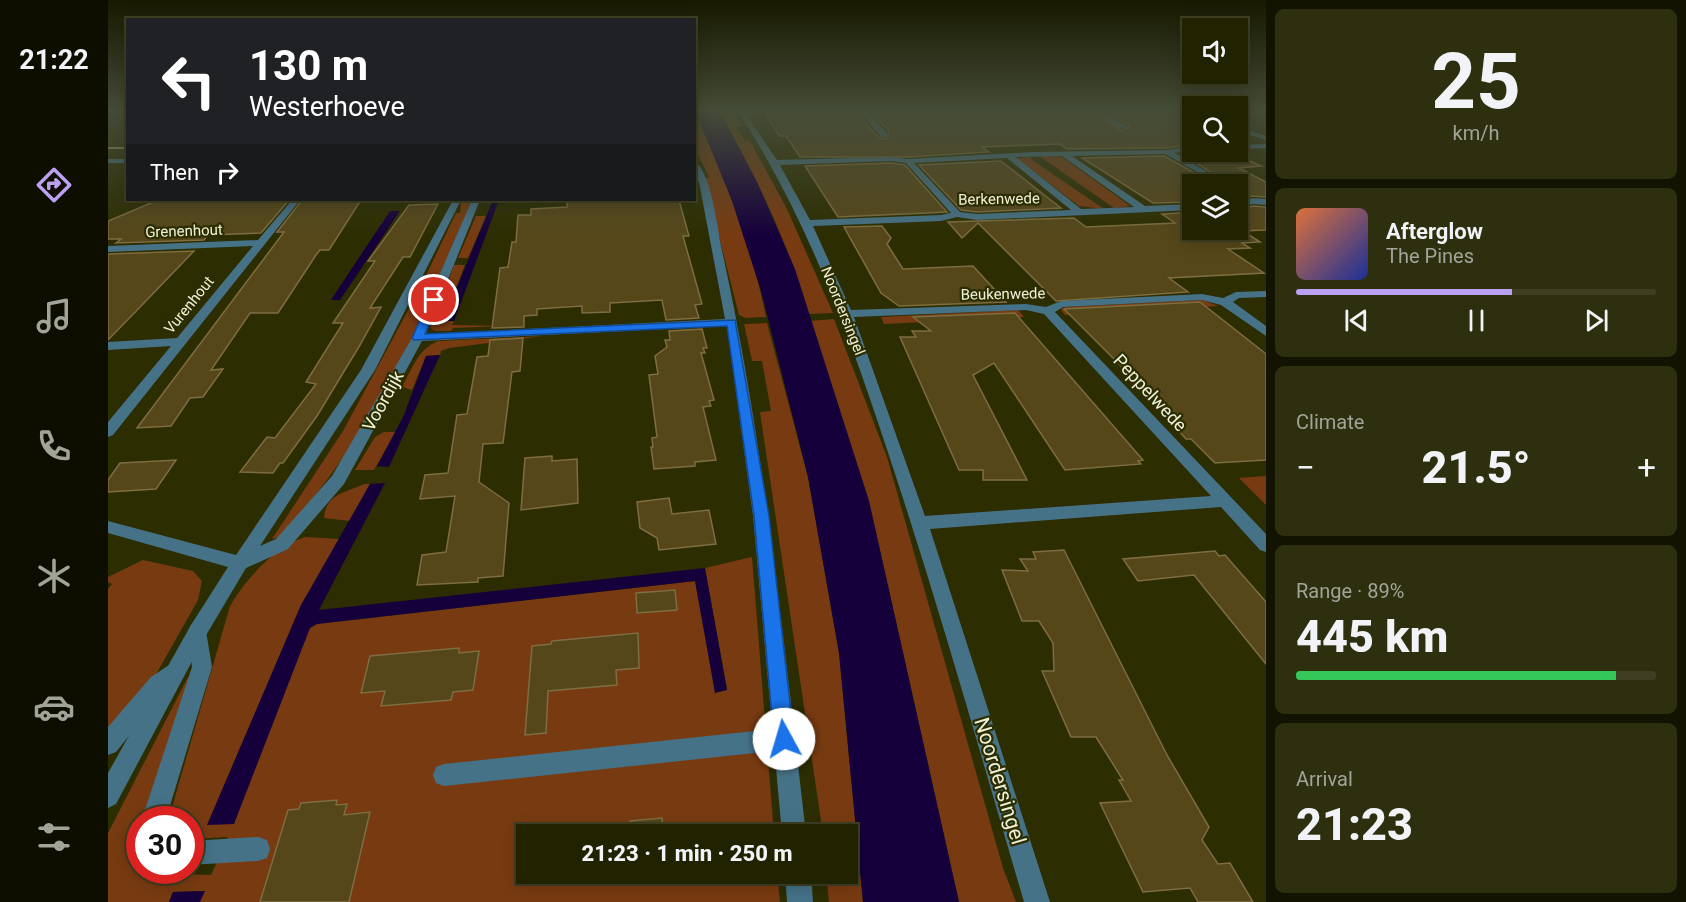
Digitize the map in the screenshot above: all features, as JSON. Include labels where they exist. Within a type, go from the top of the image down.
[{"type":"street","name":"Noordersingel","points":[[767,152],[806,223],[846,314],[920,523],[1037,902]]},
{"type":"street","points":[[774,164],[891,159],[908,161],[1063,153],[1157,152]]},
{"type":"street","points":[[1167,152],[1206,174]]},
{"type":"street","points":[[1063,153],[1143,209]]},
{"type":"street","points":[[1008,155],[1079,212]]},
{"type":"street","points":[[108,161],[126,161]]},
{"type":"street","points":[[908,161],[957,214]]},
{"type":"street","points":[[699,182],[732,322],[761,516],[793,824]]},
{"type":"street","points":[[1248,198],[1253,201]]},
{"type":"street","name":"Vurenhout","points":[[108,432],[295,201]]},
{"type":"street","name":"Voordijk","points":[[108,796],[198,631],[240,563],[368,370],[456,201]]},
{"type":"street","name":"Voordijk","points":[[240,563],[282,544],[338,480],[418,338],[476,201]]},
{"type":"street","points":[[1248,202],[1266,202]]},
{"type":"street","name":"Berkenwede","points":[[806,223],[941,218],[957,214],[977,217],[1182,207]]},
{"type":"street","name":"Grenenhout","points":[[108,249],[261,243]]},
{"type":"street","name":"Beukenwede","points":[[846,314],[1026,307],[1048,311],[1061,304],[1202,297],[1225,302],[1236,295],[1266,294]]},
{"type":"street","points":[[1225,302],[1266,332]]},
{"type":"street","name":"Peppelwede","points":[[1048,311],[1266,545]]},
{"type":"street","points":[[418,338],[732,322]]},
{"type":"street","points":[[108,346],[179,342]]},
{"type":"street","points":[[920,523],[1224,501]]},
{"type":"street","points":[[108,527],[240,563]]},
{"type":"street","points":[[158,806],[202,667],[198,631]]},
{"type":"street","name":"Voordijk","points":[[108,744],[158,684],[178,666]]},
{"type":"street","points":[[444,775],[784,739]]},
{"type":"street","points":[[204,852],[258,849]]},
{"type":"street","points":[[799,884],[800,902]]},
{"type":"shaded area","points":[[697,152],[712,152],[728,187],[746,239],[766,317],[746,318],[739,315],[704,178],[709,177]]},
{"type":"shaded area","points":[[712,152],[741,152],[758,184],[795,269],[869,501],[959,902],[863,902],[858,824],[855,824],[839,653],[808,477],[761,291],[732,201]]},
{"type":"shaded area","points":[[742,152],[756,152],[787,209],[833,313],[809,314],[791,261]]},
{"type":"shaded area","points":[[1038,155],[1062,157],[1130,206],[1114,208]]},
{"type":"shaded area","points":[[1029,156],[1104,209],[1079,206],[1018,159]]},
{"type":"shaded area","points":[[461,201],[473,201],[414,334],[366,423],[309,503],[277,538],[272,539],[343,431],[418,292],[456,213],[460,213]]},
{"type":"shaded area","points":[[493,201],[499,201],[454,321],[443,321]]},
{"type":"shaded area","points":[[390,211],[400,211],[340,300],[331,300]]},
{"type":"shaded area","points":[[476,216],[486,216],[468,258],[458,258]]},
{"type":"shaded area","points":[[454,265],[465,265],[443,321],[454,321],[452,325],[504,326],[453,328],[451,331],[435,331],[430,328]]},
{"type":"shaded area","points":[[1203,300],[1218,306],[1065,315],[1061,310],[1065,307]]},
{"type":"shaded area","points":[[1018,310],[1024,317],[884,324],[881,317]]},
{"type":"shaded area","points":[[834,319],[887,457],[1003,868],[1016,902],[959,902],[869,501],[810,321]]},
{"type":"shaded area","points":[[767,323],[808,477],[839,653],[855,824],[822,824],[760,412],[771,411],[762,361],[752,361],[744,324]]},
{"type":"shaded area","points":[[544,336],[449,348],[441,351],[440,355],[426,356],[412,390],[402,387],[420,354],[438,341]]},
{"type":"shaded area","points":[[440,355],[389,467],[377,466],[404,415],[426,356]]},
{"type":"shaded area","points":[[384,432],[396,432],[374,470],[355,470],[375,437]]},
{"type":"shaded area","points":[[1266,476],[1266,505],[1239,478]]},
{"type":"shaded area","points":[[385,483],[319,610],[705,568],[727,690],[715,693],[695,581],[317,624],[310,628],[234,824],[207,825],[301,605],[370,484]]},
{"type":"shaded area","points":[[364,484],[370,484],[350,521],[324,518],[333,498]]},
{"type":"shaded area","points":[[305,537],[341,539],[301,605],[208,825],[310,628],[316,624],[695,581],[716,692],[727,689],[705,568],[752,557],[773,824],[516,824],[516,884],[778,884],[780,902],[199,902],[203,891],[173,892],[169,902],[108,902],[108,833],[188,677],[190,678],[149,806],[126,806],[126,884],[204,884],[204,875],[211,875],[228,837],[204,838],[204,806],[172,806],[230,606],[252,575],[272,556],[294,541]]},
{"type":"shaded area","points":[[143,560],[193,571],[202,581],[198,600],[154,678],[108,732],[108,589],[112,584],[108,582],[108,577]]},
{"type":"shaded area","points":[[858,850],[863,902],[829,902],[827,884],[858,884]]},
{"type":"shaded area","points":[[205,891],[200,902],[169,902],[173,892]]},
{"type":"building","points":[[797,152],[987,152],[908,157],[800,157]]},
{"type":"building","points":[[1164,156],[1197,174],[1182,174],[1182,202],[1153,203],[1082,158]]},
{"type":"building","points":[[1248,160],[1261,166],[1239,168],[1266,182],[1266,197],[1248,197],[1248,174],[1214,174],[1194,162],[1248,162]]},
{"type":"building","points":[[1001,161],[1061,208],[977,212],[961,210],[919,165]]},
{"type":"building","points":[[891,163],[905,165],[947,212],[838,217],[805,166]]},
{"type":"building","points":[[156,201],[288,201],[261,233],[208,235],[204,240],[116,243],[121,239],[108,239],[108,221]]},
{"type":"building","points":[[301,201],[360,201],[329,250],[320,250],[278,313],[250,313],[211,370],[223,369],[203,397],[190,398],[171,426],[137,428],[284,232],[277,232]]},
{"type":"building","points":[[679,201],[689,236],[683,236],[702,304],[695,305],[699,318],[666,320],[662,300],[610,303],[610,312],[582,313],[582,306],[537,309],[537,315],[524,316],[524,327],[492,328],[500,268],[508,267],[512,242],[516,242],[518,215],[531,215],[531,209],[567,207],[567,202]]},
{"type":"building","points":[[438,204],[410,257],[403,257],[370,308],[381,307],[360,345],[317,416],[283,463],[280,463],[273,473],[240,472],[267,437],[275,438],[316,384],[306,382],[343,323],[333,323],[375,261],[368,261],[409,205]]},
{"type":"building","points":[[1248,207],[1266,207],[1266,230],[1248,231]]},
{"type":"building","points":[[1182,213],[1182,240],[1248,240],[1248,234],[1260,242],[1242,243],[1250,248],[1228,249],[1264,273],[1169,278],[1188,292],[1056,301],[978,223],[962,238],[948,222],[1074,218],[1086,227],[1175,223],[1162,214]]},
{"type":"building","points":[[882,226],[891,238],[887,244],[903,269],[973,266],[1006,302],[899,306],[881,293],[844,227]]},
{"type":"building","points":[[194,251],[143,304],[108,340],[108,254]]},
{"type":"building","points":[[1200,302],[1266,354],[1266,460],[1215,463],[1191,439],[1186,439],[1140,385],[1064,309]]},
{"type":"building","points":[[1015,313],[1143,460],[1138,461],[1141,464],[1065,470],[994,363],[973,375],[1027,480],[983,480],[983,470],[959,470],[900,337],[916,337],[912,331],[931,331],[913,317]]},
{"type":"building","points":[[702,329],[707,348],[703,348],[705,353],[701,353],[714,400],[709,401],[711,406],[703,407],[716,460],[695,462],[695,466],[654,469],[651,447],[653,447],[652,438],[657,437],[649,375],[658,374],[655,356],[667,347],[665,340],[670,340],[669,331]]},
{"type":"building","points":[[523,338],[520,371],[512,372],[503,443],[483,444],[479,482],[509,503],[503,576],[478,578],[478,582],[417,585],[422,555],[446,552],[455,496],[420,499],[425,475],[448,473],[457,415],[467,414],[477,357],[488,356],[490,340]]},
{"type":"building","points":[[552,456],[552,461],[577,459],[578,503],[521,510],[525,458]]},
{"type":"building","points":[[176,460],[156,489],[108,492],[108,480],[120,463]]},
{"type":"building","points":[[669,498],[672,514],[709,510],[716,544],[659,550],[657,538],[640,528],[637,502]]},
{"type":"building","points":[[1064,550],[1167,755],[1209,827],[1202,840],[1218,864],[1230,863],[1253,902],[1198,902],[1190,888],[1143,892],[1100,803],[1131,801],[1119,780],[1123,780],[1096,737],[1071,737],[1042,671],[1054,671],[1053,643],[1039,621],[1022,621],[1002,570],[1028,571],[1020,559],[1036,559],[1033,552]]},
{"type":"building","points":[[1215,551],[1219,556],[1225,555],[1266,602],[1266,664],[1194,575],[1138,581],[1123,559]]},
{"type":"building","points":[[675,590],[677,610],[637,613],[636,593]]},
{"type":"building","points":[[638,633],[639,668],[616,670],[617,685],[548,691],[546,733],[525,735],[532,646],[551,644],[552,641]]},
{"type":"building","points":[[459,648],[459,653],[479,651],[473,690],[453,692],[451,700],[381,706],[385,691],[361,693],[370,656]]},
{"type":"building","points":[[337,800],[336,805],[347,804],[344,815],[370,812],[349,902],[260,902],[288,810],[299,809],[301,803]]},
{"type":"building","points":[[662,818],[662,824],[630,824],[630,821]]},
{"type":"route","points":[[434,300],[418,338],[732,322],[761,516],[784,739]]}]
